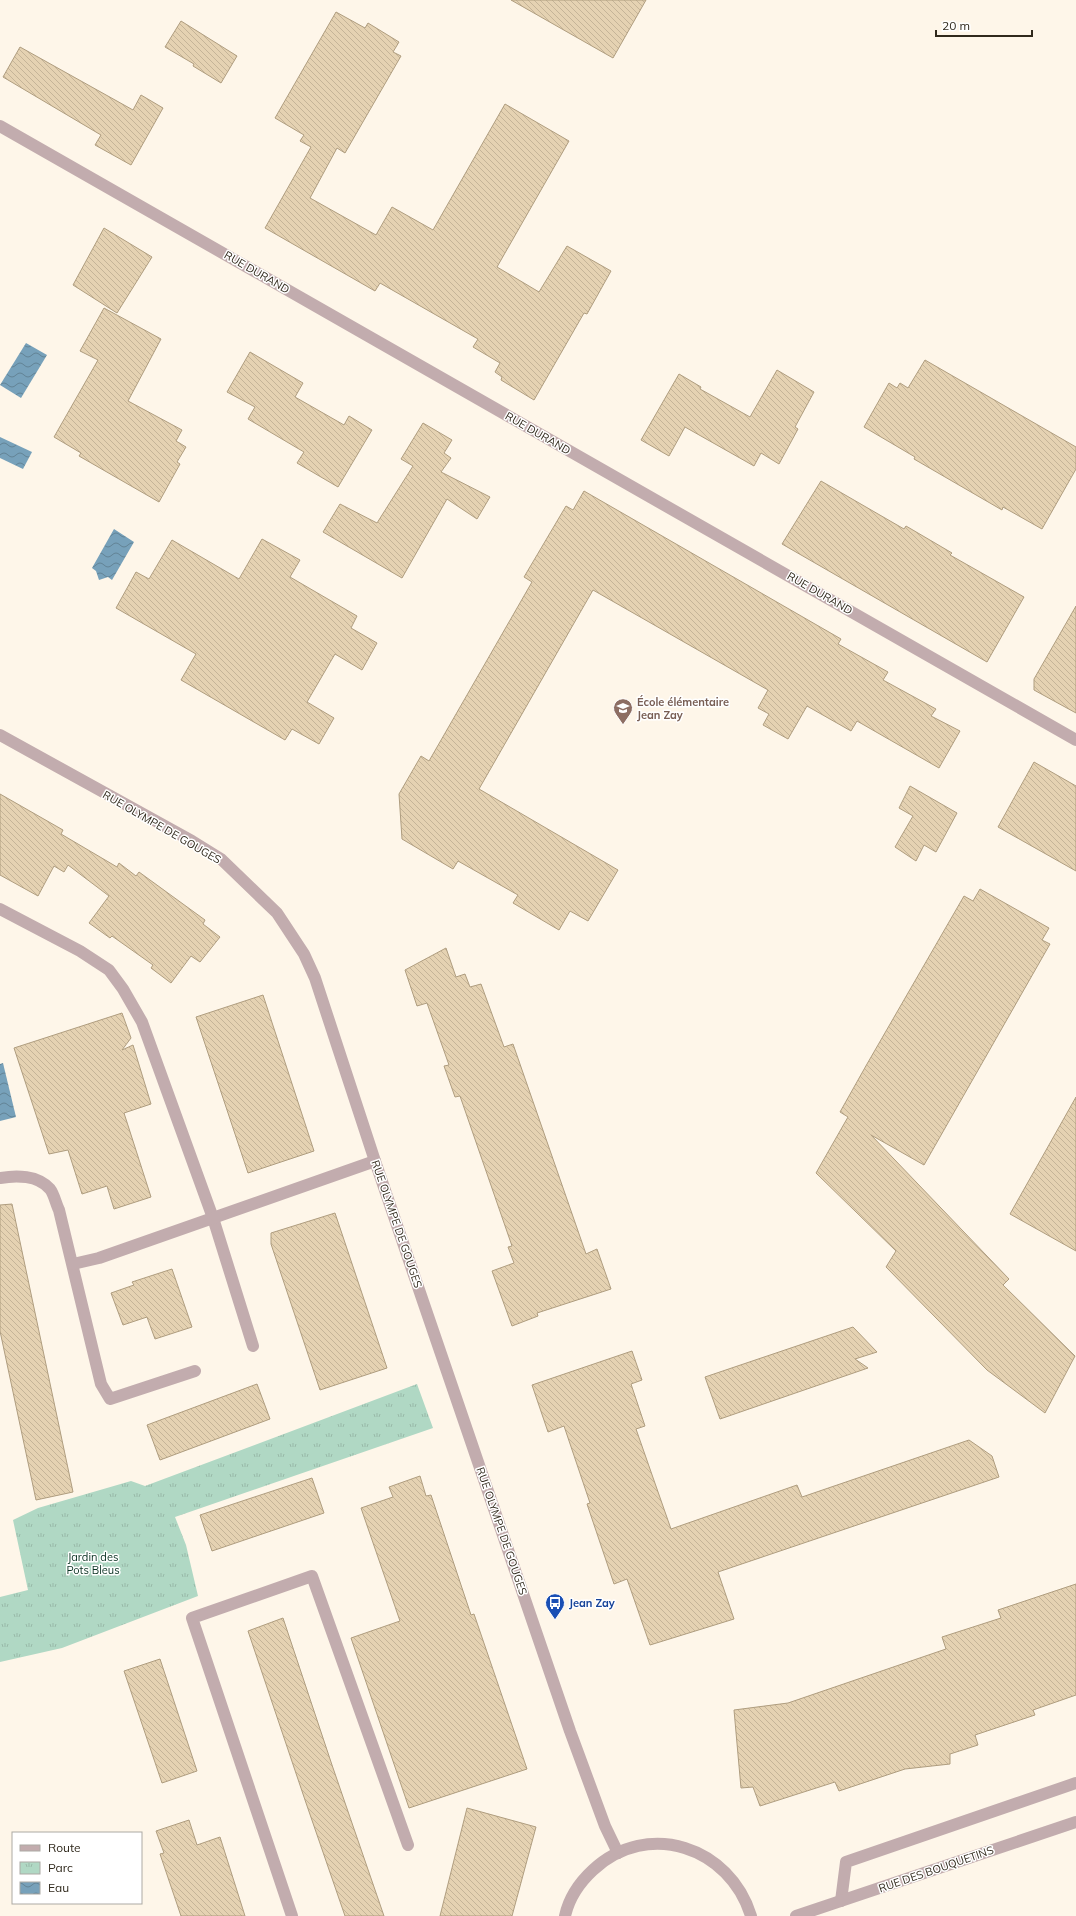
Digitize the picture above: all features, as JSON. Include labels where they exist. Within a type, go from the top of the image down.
[{"type":"street","name":"RUE DURAND","points":[[0,126],[1076,740]]},
{"type":"street","name":"RUE OLYMPE DE GOUGES","points":[[0,735],[192,841],[221,859],[277,913],[304,954],[314,978],[570,1731],[605,1826],[618,1853]]},
{"type":"street","points":[[0,909],[80,951],[108,970],[123,988],[142,1022],[213,1218],[253,1346]]},
{"type":"street","points":[[72,1264],[99,1258],[375,1161]]},
{"type":"street","points":[[0,1178],[16,1175],[37,1180],[50,1189],[59,1210],[101,1384],[110,1399],[195,1371]]},
{"type":"street","points":[[292,1916],[192,1618],[312,1576],[408,1845]]},
{"type":"street","points":[[841,1901],[846,1862],[1076,1783]]},
{"type":"street","name":"RUE DES BOUQUETINS","points":[[796,1916],[1076,1822]]},
{"type":"street","points":[[565,1916],[573,1894],[585,1877],[600,1864],[618,1853],[634,1847],[651,1844],[669,1844],[686,1848],[702,1854],[717,1864],[730,1876],[740,1889],[751,1916]]},
{"type":"green space","name":"Jardin des Pots Bleus","points":[[417,1384],[433,1428],[175,1517],[186,1545],[198,1596],[62,1648],[0,1662],[0,1597],[28,1590],[13,1520],[38,1508],[131,1481],[145,1486]]},
{"type":"water","points":[[26,343],[47,355],[21,398],[0,385]]},
{"type":"water","points":[[0,437],[32,452],[23,469],[0,458]]},
{"type":"water","points":[[114,529],[134,542],[112,580],[108,577],[99,580],[96,571],[92,568]]},
{"type":"water","points":[[3,1063],[16,1117],[0,1121],[0,1064]]},
{"type":"building","points":[[511,0],[646,0],[613,58]]},
{"type":"building","points":[[336,12],[365,28],[368,23],[399,42],[393,52],[401,56],[345,153],[337,148],[310,198],[376,235],[392,207],[433,230],[505,104],[569,141],[497,267],[539,292],[567,246],[611,271],[587,314],[584,313],[534,400],[501,380],[502,377],[495,372],[500,363],[473,347],[478,339],[380,283],[375,291],[265,228],[311,147],[300,141],[304,135],[275,118]]},
{"type":"building","points":[[181,21],[237,56],[221,83],[193,66],[194,64],[165,47]]},
{"type":"building","points":[[20,47],[133,110],[141,95],[163,108],[131,165],[95,145],[101,135],[3,77]]},
{"type":"building","points":[[104,228],[152,257],[117,313],[73,285]]},
{"type":"building","points":[[104,308],[161,339],[128,401],[182,430],[176,441],[186,447],[177,462],[180,464],[159,502],[79,456],[81,453],[54,437],[98,360],[80,351]]},
{"type":"building","points":[[250,352],[303,383],[295,397],[344,425],[349,416],[372,430],[338,487],[297,463],[304,452],[248,419],[255,407],[227,392]]},
{"type":"building","points":[[925,360],[1076,447],[1076,469],[1042,529],[1003,507],[1002,510],[914,459],[915,457],[864,427],[889,383],[897,388],[900,383],[908,388]]},
{"type":"building","points":[[777,370],[814,392],[795,427],[798,429],[779,464],[761,453],[754,466],[685,427],[669,456],[641,440],[679,374],[701,387],[700,389],[750,417]]},
{"type":"building","points":[[423,423],[452,440],[444,453],[451,458],[441,472],[490,497],[477,519],[447,499],[402,578],[323,532],[340,504],[377,523],[413,466],[401,459]]},
{"type":"building","points":[[821,481],[904,529],[906,526],[952,553],[950,555],[1024,597],[987,662],[782,544]]},
{"type":"building","points":[[584,491],[841,639],[838,644],[888,672],[883,680],[936,709],[931,716],[960,731],[939,768],[857,721],[851,731],[807,706],[788,739],[763,725],[769,714],[758,708],[768,690],[593,590],[479,789],[618,870],[588,921],[570,911],[559,930],[513,903],[518,895],[458,861],[453,869],[402,839],[399,794],[421,756],[429,761],[532,582],[524,577],[566,506],[573,510]]},
{"type":"building","points":[[262,539],[300,560],[290,577],[357,616],[351,628],[377,643],[362,670],[335,654],[307,702],[334,718],[319,744],[292,729],[285,740],[181,680],[196,654],[116,608],[136,572],[149,579],[172,540],[239,579]]},
{"type":"building","points":[[1076,606],[1076,713],[1034,690],[1034,679]]},
{"type":"building","points":[[1034,762],[1076,786],[1076,871],[998,827]]},
{"type":"building","points":[[910,786],[957,813],[936,852],[924,845],[916,861],[895,847],[913,816],[899,808]]},
{"type":"building","points":[[0,794],[63,830],[61,834],[117,867],[119,863],[136,876],[139,872],[205,920],[203,924],[220,937],[200,962],[191,956],[171,983],[151,968],[153,965],[112,936],[110,938],[89,923],[109,896],[68,865],[64,872],[54,866],[38,896],[0,875]]},
{"type":"building","points":[[980,889],[1049,928],[1042,940],[1050,944],[924,1165],[871,1135],[1009,1279],[1003,1285],[1075,1356],[1045,1413],[987,1370],[886,1267],[896,1251],[816,1173],[848,1117],[840,1112],[964,896],[973,901]]},
{"type":"building","points":[[446,948],[456,977],[465,974],[470,987],[481,984],[504,1047],[513,1044],[586,1254],[597,1249],[611,1289],[537,1313],[538,1316],[512,1326],[492,1271],[514,1263],[508,1247],[512,1246],[460,1096],[455,1097],[444,1066],[449,1065],[427,1003],[417,1006],[405,970]]},
{"type":"building","points":[[263,995],[314,1151],[248,1173],[196,1017]]},
{"type":"building","points":[[122,1013],[131,1038],[122,1050],[133,1045],[151,1104],[124,1113],[151,1197],[114,1209],[107,1186],[82,1194],[68,1150],[49,1154],[14,1048]]},
{"type":"building","points":[[1076,1097],[1076,1251],[1010,1214]]},
{"type":"building","points":[[12,1204],[73,1492],[36,1500],[0,1331],[0,1205]]},
{"type":"building","points":[[335,1213],[387,1368],[320,1390],[271,1244],[271,1233]]},
{"type":"building","points":[[172,1269],[192,1327],[155,1339],[147,1317],[123,1325],[111,1293],[134,1285],[132,1282]]},
{"type":"building","points":[[853,1327],[877,1352],[855,1359],[868,1368],[720,1419],[705,1377]]},
{"type":"building","points":[[632,1351],[642,1380],[631,1384],[645,1426],[636,1429],[671,1529],[797,1485],[802,1497],[969,1440],[992,1456],[999,1477],[718,1572],[734,1619],[650,1645],[627,1579],[614,1584],[587,1504],[590,1503],[564,1426],[548,1432],[532,1385]]},
{"type":"building","points":[[257,1384],[270,1419],[160,1460],[147,1425]]},
{"type":"building","points":[[420,1476],[426,1496],[431,1495],[471,1615],[474,1614],[527,1769],[409,1808],[351,1638],[400,1621],[361,1508],[393,1497],[389,1487]]},
{"type":"building","points":[[312,1478],[324,1513],[212,1551],[200,1515]]},
{"type":"building","points":[[1076,1584],[1076,1695],[1033,1710],[1035,1715],[975,1735],[978,1745],[950,1754],[950,1764],[905,1769],[839,1791],[835,1782],[760,1806],[753,1787],[741,1788],[734,1710],[788,1703],[946,1649],[942,1637],[1001,1618],[998,1610]]},
{"type":"building","points":[[283,1618],[384,1916],[345,1916],[305,1800],[248,1631]]},
{"type":"building","points":[[160,1659],[197,1771],[162,1783],[124,1671]]},
{"type":"building","points":[[467,1808],[536,1827],[512,1916],[440,1916]]},
{"type":"building","points":[[189,1820],[197,1845],[220,1837],[245,1916],[181,1916],[160,1854],[164,1853],[156,1831]]},
{"type":"place","name":"École élémentaire Jean Zay","points":[[623,725]]},
{"type":"place","name":"Jean Zay","points":[[555,1620]]}]
